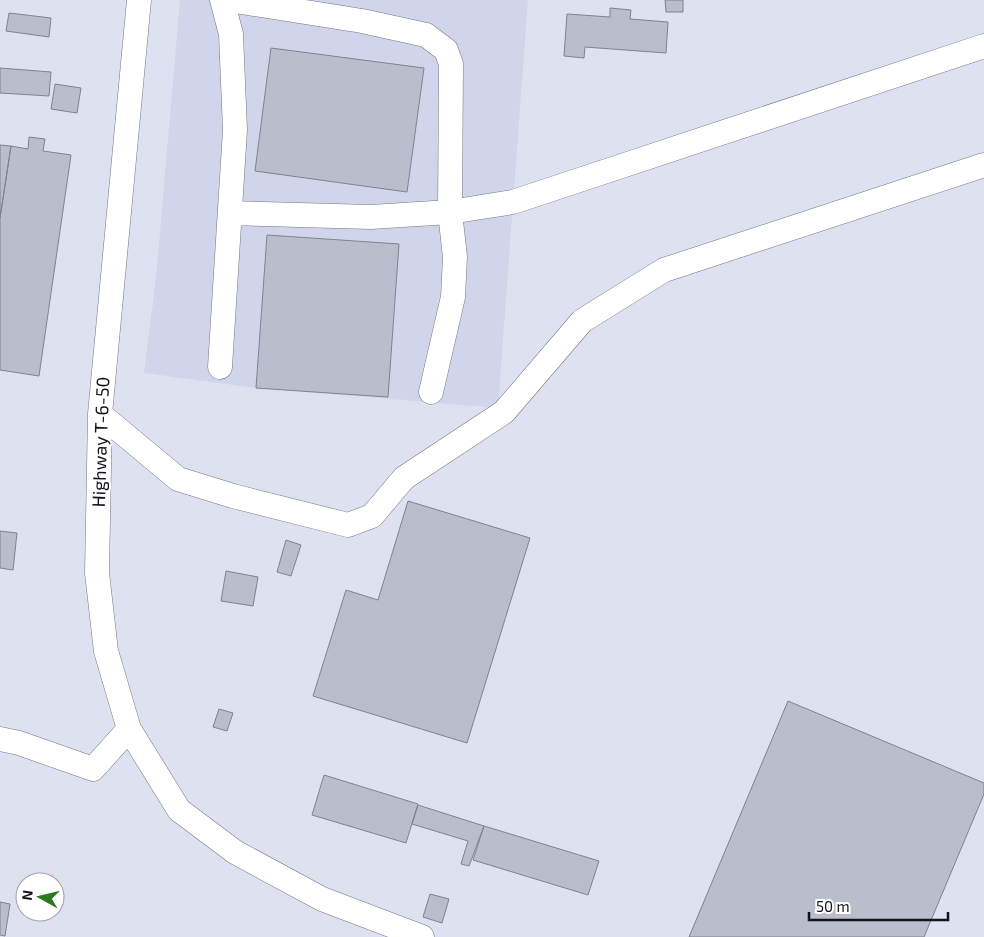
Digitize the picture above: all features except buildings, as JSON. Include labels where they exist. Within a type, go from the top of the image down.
[{"type":"street","name":"Highway T-6-50","points":[[139,0],[100,414],[97,573],[106,651],[130,729],[179,810],[235,852],[322,899],[422,937]]},
{"type":"street","points":[[220,367],[235,130],[231,34],[222,0]]},
{"type":"street","points":[[229,0],[362,20],[426,35],[437,41],[446,50],[451,64],[450,212],[455,257],[453,296],[431,392]]},
{"type":"street","points":[[231,213],[371,217],[450,212],[513,202],[984,46]]},
{"type":"street","points":[[100,414],[178,479],[233,496],[348,524],[372,516],[404,478],[504,412],[582,321],[664,270],[984,165]]},
{"type":"street","points":[[0,739],[19,743],[94,769],[130,729]]},
{"type":"shaded area","points":[[180,0],[528,0],[498,408],[256,388],[144,373],[156,278]]}]
